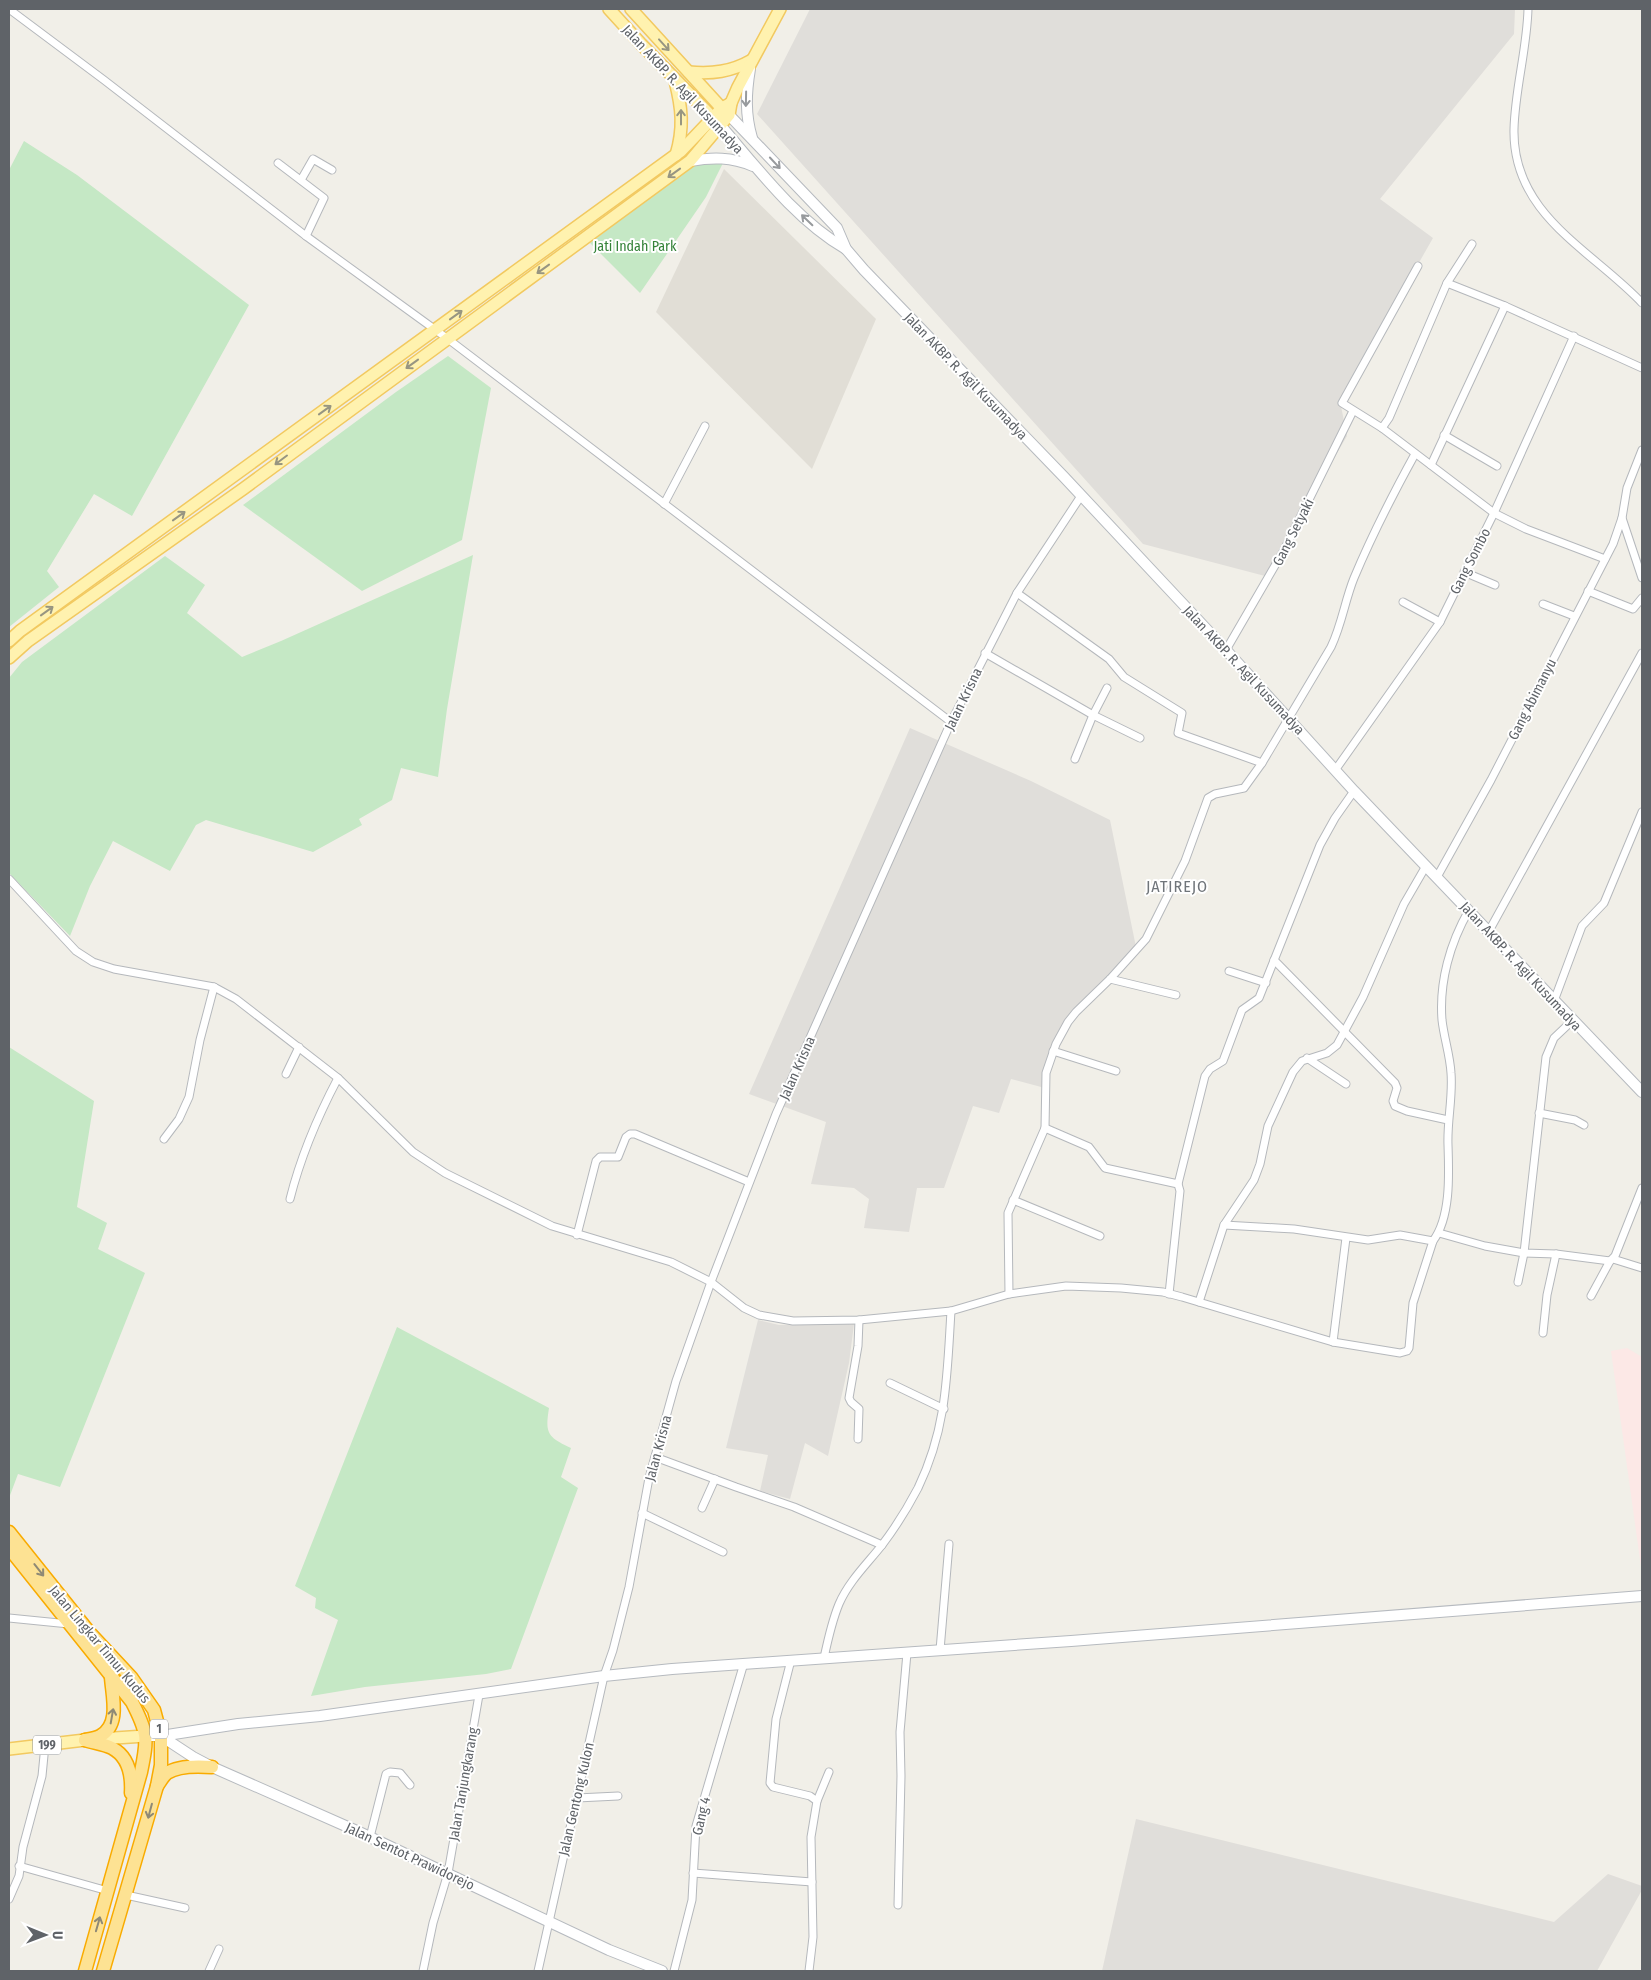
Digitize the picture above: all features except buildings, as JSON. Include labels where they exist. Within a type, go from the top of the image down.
[{"type":"highway","name":"Jalan Lingkar Timur Kudus","points":[[9,1532],[89,1632],[131,1677],[154,1710],[160,1736],[161,1765],[157,1786],[103,1971]]},
{"type":"highway","name":"Jalan Lingkar Timur Kudus","points":[[9,1548],[132,1702],[144,1725],[146,1745],[141,1772],[85,1971]]},
{"type":"highway","points":[[85,1740],[100,1736],[108,1729],[113,1719],[111,1677]]},
{"type":"highway","points":[[85,1740],[112,1748],[123,1758],[130,1771],[129,1817]]},
{"type":"highway","points":[[157,1786],[166,1774],[175,1770],[212,1766]]},
{"type":"main road","name":"Jalan AKBP. R. Agil Kusumadya","points":[[608,9],[717,122],[756,167],[822,234],[846,249],[1226,650],[1354,791],[1642,1092]]},
{"type":"main road","name":"Jalan AKBP. R. Agil Kusumadya","points":[[632,9],[837,228],[846,249]]},
{"type":"main road","points":[[9,658],[28,641],[243,489],[690,161],[727,109],[780,9]]},
{"type":"main road","points":[[689,72],[720,72],[741,66],[752,60]]},
{"type":"main road","points":[[752,60],[746,99],[747,118],[752,138]]},
{"type":"main road","points":[[674,79],[681,104],[682,123],[676,155]]},
{"type":"main road","points":[[9,641],[20,631],[676,155],[717,122]]},
{"type":"main road","points":[[690,161],[727,158],[740,160],[756,167]]},
{"type":"main road","points":[[145,1736],[160,1736],[238,1724],[320,1716],[604,1676],[791,1660],[1318,1623],[1642,1596]]},
{"type":"main road","name":"199","points":[[9,1749],[85,1740],[145,1736]]},
{"type":"main road","name":"Jalan Sentot Prawidorejo","points":[[160,1736],[193,1757],[212,1766],[448,1873],[609,1950],[662,1971]]},
{"type":"street","points":[[9,9],[306,236],[448,339],[951,722]]},
{"type":"street","points":[[1528,9],[1514,128],[1514,150],[1520,171],[1544,214],[1572,242],[1642,302]]},
{"type":"street","points":[[301,180],[313,160],[332,170]]},
{"type":"street","points":[[278,163],[324,198],[306,236]]},
{"type":"street","points":[[1382,428],[1389,418],[1447,283],[1472,244]]},
{"type":"street","points":[[1418,266],[1342,403],[1382,428],[1494,513],[1526,529],[1605,559]]},
{"type":"street","points":[[1447,283],[1574,336],[1642,368]]},
{"type":"street","points":[[1430,465],[1505,306]]},
{"type":"street","name":"Gang Sombo","points":[[1336,769],[1440,622],[1494,513],[1574,336]]},
{"type":"street","name":"Gang Setyaki","points":[[1226,650],[1279,558],[1353,411]]},
{"type":"street","points":[[664,504],[705,426]]},
{"type":"street","points":[[1444,435],[1497,466]]},
{"type":"street","name":"Gang Abimanyu","points":[[1437,877],[1490,780],[1617,536],[1627,488],[1642,450]]},
{"type":"street","points":[[1009,1294],[1007,1223],[1012,1200],[1046,1128],[1046,1080],[1053,1051],[1068,1022],[1138,949],[1152,928],[1185,860],[1208,798],[1215,794],[1244,788],[1289,719],[1331,647],[1338,632],[1354,578],[1393,494],[1415,454]]},
{"type":"street","name":"Jalan Krisna","points":[[604,1676],[613,1650],[629,1587],[642,1513],[676,1381],[711,1282],[776,1114],[951,722],[985,653],[1018,592],[1081,496]]},
{"type":"street","points":[[1622,518],[1642,578]]},
{"type":"street","points":[[1464,572],[1496,585]]},
{"type":"street","points":[[1588,591],[1633,609],[1636,608],[1642,598]]},
{"type":"street","points":[[1018,592],[1109,659],[1124,677],[1182,714],[1178,733],[1262,763]]},
{"type":"street","points":[[1403,602],[1440,622]]},
{"type":"street","points":[[1543,604],[1574,616]]},
{"type":"street","points":[[985,653],[1093,715],[1140,738]]},
{"type":"street","points":[[1488,930],[1642,653]]},
{"type":"street","points":[[1075,759],[1093,715],[1107,688]]},
{"type":"street","points":[[1169,1294],[1180,1191],[1178,1184],[1206,1072],[1223,1061],[1238,1015],[1246,1006],[1259,998],[1320,845],[1334,818],[1354,791]]},
{"type":"street","points":[[1554,1001],[1582,926],[1604,903],[1640,823],[1642,812]]},
{"type":"street","points":[[1199,1302],[1224,1225],[1254,1180],[1260,1164],[1268,1126],[1293,1072],[1307,1058],[1333,1050],[1344,1033],[1363,997],[1404,904],[1426,866]]},
{"type":"street","points":[[9,879],[67,942],[80,954],[93,962],[114,969],[214,987],[236,999],[338,1078],[413,1152],[430,1164],[541,1221],[577,1235],[662,1258],[711,1282],[744,1308],[770,1318],[808,1322],[859,1320],[951,1310],[1009,1294],[1046,1288],[1082,1286],[1121,1288],[1169,1294],[1333,1342],[1400,1353],[1407,1351],[1410,1344],[1410,1321],[1414,1303],[1433,1241],[1439,1233],[1449,1187],[1448,1120],[1451,1074],[1442,1019],[1444,982],[1457,930],[1469,910]]},
{"type":"street","points":[[1274,960],[1395,1083],[1397,1088],[1393,1101],[1394,1106],[1448,1120]]},
{"type":"street","points":[[1229,972],[1266,983]]},
{"type":"street","points":[[1110,979],[1176,995]]},
{"type":"street","points":[[164,1139],[179,1119],[189,1097],[200,1040],[214,987]]},
{"type":"street","points":[[1518,1282],[1524,1253],[1546,1056],[1554,1038],[1573,1020]]},
{"type":"street","points":[[286,1074],[299,1047]]},
{"type":"street","points":[[1053,1051],[1116,1070]]},
{"type":"street","points":[[1307,1058],[1346,1084]]},
{"type":"street","points":[[290,1199],[301,1162],[325,1103],[338,1078]]},
{"type":"street","points":[[1539,1113],[1575,1120],[1584,1125]]},
{"type":"street","points":[[1046,1128],[1090,1147],[1105,1168],[1178,1184]]},
{"type":"street","points":[[577,1235],[596,1161],[600,1157],[618,1157],[626,1138],[630,1134],[635,1134],[749,1182]]},
{"type":"street","points":[[1591,1296],[1611,1260],[1642,1188]]},
{"type":"street","points":[[1012,1200],[1100,1236]]},
{"type":"street","points":[[1224,1225],[1294,1229],[1346,1238],[1374,1240],[1400,1235],[1433,1241]]},
{"type":"street","points":[[1439,1233],[1485,1246],[1524,1253],[1556,1254],[1611,1260],[1642,1268]]},
{"type":"street","points":[[1333,1342],[1346,1238]]},
{"type":"street","points":[[1543,1333],[1547,1295],[1556,1254]]},
{"type":"street","points":[[824,1658],[828,1635],[840,1603],[855,1576],[882,1545],[921,1480],[933,1454],[944,1409],[951,1310]]},
{"type":"street","points":[[858,1439],[859,1409],[849,1398],[858,1346],[859,1320]]},
{"type":"street","points":[[890,1383],[944,1409]]},
{"type":"street","points":[[655,1457],[794,1506],[882,1545]]},
{"type":"street","points":[[702,1508],[715,1479]]},
{"type":"street","points":[[642,1513],[724,1552]]},
{"type":"street","points":[[940,1650],[949,1544]]},
{"type":"street","points":[[9,1618],[69,1624]]},
{"type":"street","points":[[898,1905],[900,1732],[907,1652]]},
{"type":"street","points":[[791,1660],[776,1719],[770,1784],[773,1787],[810,1796],[817,1800]]},
{"type":"street","name":"Gang 4","points":[[674,1971],[692,1900],[696,1826],[744,1664]]},
{"type":"street","name":"Jalan Gentong Kulon","points":[[538,1971],[604,1676]]},
{"type":"street","name":"Jalan Tanjungkarang","points":[[423,1971],[433,1922],[448,1873],[479,1695]]},
{"type":"street","points":[[9,1899],[19,1876],[19,1866],[42,1776],[45,1745]]},
{"type":"street","points":[[370,1838],[383,1779],[386,1774],[390,1772],[400,1773],[410,1785]]},
{"type":"street","points":[[808,1971],[813,1938],[811,1837],[817,1800],[829,1772]]},
{"type":"street","points":[[577,1798],[618,1796]]},
{"type":"street","points":[[19,1866],[108,1891]]},
{"type":"street","points":[[693,1873],[812,1882]]},
{"type":"street","points":[[126,1895],[185,1908]]},
{"type":"street","points":[[209,1971],[219,1949]]},
{"type":"shaded area","points":[[810,9],[1515,9],[1514,34],[1380,199],[1433,238],[1340,401],[1347,436],[1265,576],[1143,544],[757,114]]},
{"type":"shaded area","points":[[724,169],[876,319],[812,469],[656,312]]},
{"type":"shaded area","points":[[910,728],[1031,781],[1110,820],[1136,947],[1066,1021],[1045,1088],[1011,1079],[999,1113],[973,1106],[944,1188],[917,1188],[909,1232],[864,1228],[869,1199],[854,1188],[811,1184],[826,1122],[749,1094]]},
{"type":"shaded area","points":[[758,1320],[779,1325],[854,1324],[849,1363],[828,1456],[805,1443],[790,1499],[760,1491],[768,1455],[726,1448]]},
{"type":"shaded area","points":[[1627,1348],[1642,1357],[1642,1574],[1611,1351]]},
{"type":"shaded area","points":[[1136,1819],[1554,1922],[1608,1874],[1642,1886],[1642,1890],[1597,1971],[1102,1971]]},
{"type":"green space","points":[[24,141],[77,175],[249,305],[132,516],[94,494],[47,571],[59,587],[9,627],[9,170]]},
{"type":"green space","name":"Jati Indah Park","points":[[708,161],[723,163],[706,197],[640,293],[590,243],[688,168]]},
{"type":"green space","points":[[448,356],[491,388],[462,540],[362,591],[243,505],[396,392]]},
{"type":"green space","points":[[473,555],[447,709],[438,777],[401,768],[392,800],[359,819],[362,825],[313,852],[206,820],[196,825],[170,871],[113,841],[90,886],[70,936],[9,873],[9,678],[22,662],[165,556],[205,585],[187,613],[242,657]]},
{"type":"green space","points":[[9,1047],[94,1101],[77,1207],[107,1223],[98,1249],[145,1273],[60,1487],[18,1474],[9,1498]]},
{"type":"green space","points":[[397,1327],[549,1408],[547,1423],[552,1437],[571,1448],[561,1477],[578,1488],[511,1669],[486,1674],[365,1687],[311,1696],[338,1620],[315,1608],[316,1598],[295,1586]]},
{"type":"district","name":"JATIREJO","points":[[1177,886]]}]
